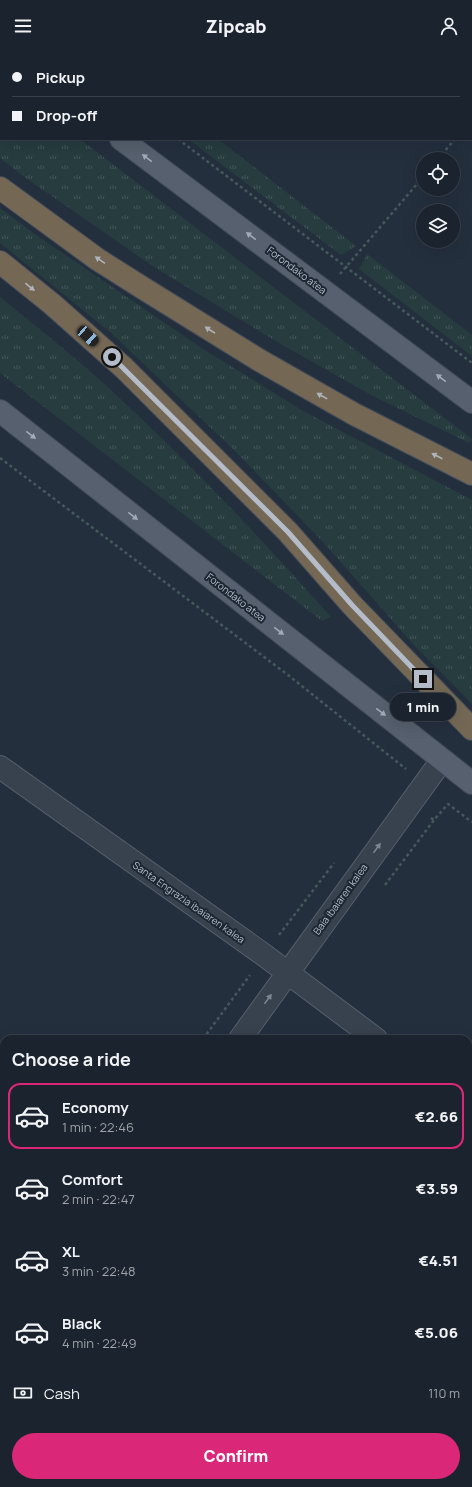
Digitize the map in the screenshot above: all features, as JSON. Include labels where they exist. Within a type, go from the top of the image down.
[{"type":"highway","points":[[0,188],[97,259],[259,360],[354,414],[472,474]]},
{"type":"highway","points":[[0,262],[52,304],[124,368],[288,532],[352,605],[472,729]]},
{"type":"main road","name":"Forondako atea","points":[[122,140],[472,402]]},
{"type":"main road","name":"Forondako atea","points":[[0,411],[472,783]]},
{"type":"street","name":"Baia ibaiaren kalea","points":[[243,1035],[410,802],[442,760]]},
{"type":"street","name":"Santa Engrazia ibaiaren kalea","points":[[0,767],[264,955],[371,1035]]},
{"type":"path","points":[[179,140],[472,363]]},
{"type":"path","points":[[444,152],[454,140]]},
{"type":"path","points":[[325,291],[416,185]]},
{"type":"path","points":[[0,458],[288,675],[406,769],[402,774]]},
{"type":"path","points":[[410,802],[434,820],[448,804],[472,822]]},
{"type":"path","points":[[206,1035],[337,859]]},
{"type":"green space","points":[[0,140],[81,140],[472,440],[469,443],[371,395],[279,343],[154,267],[23,176],[0,158]]},
{"type":"green space","points":[[189,140],[219,140],[356,246],[341,255]]},
{"type":"green space","points":[[0,208],[42,239],[203,349],[303,411],[472,500],[472,704],[413,644],[323,542],[235,451],[110,332],[0,243]]},
{"type":"green space","points":[[367,254],[472,335],[472,356],[359,269]]},
{"type":"green space","points":[[0,297],[84,366],[140,417],[224,501],[331,617],[322,621],[0,373]]},
{"type":"route","points":[[112,357],[288,532],[352,605],[423,679]]}]
